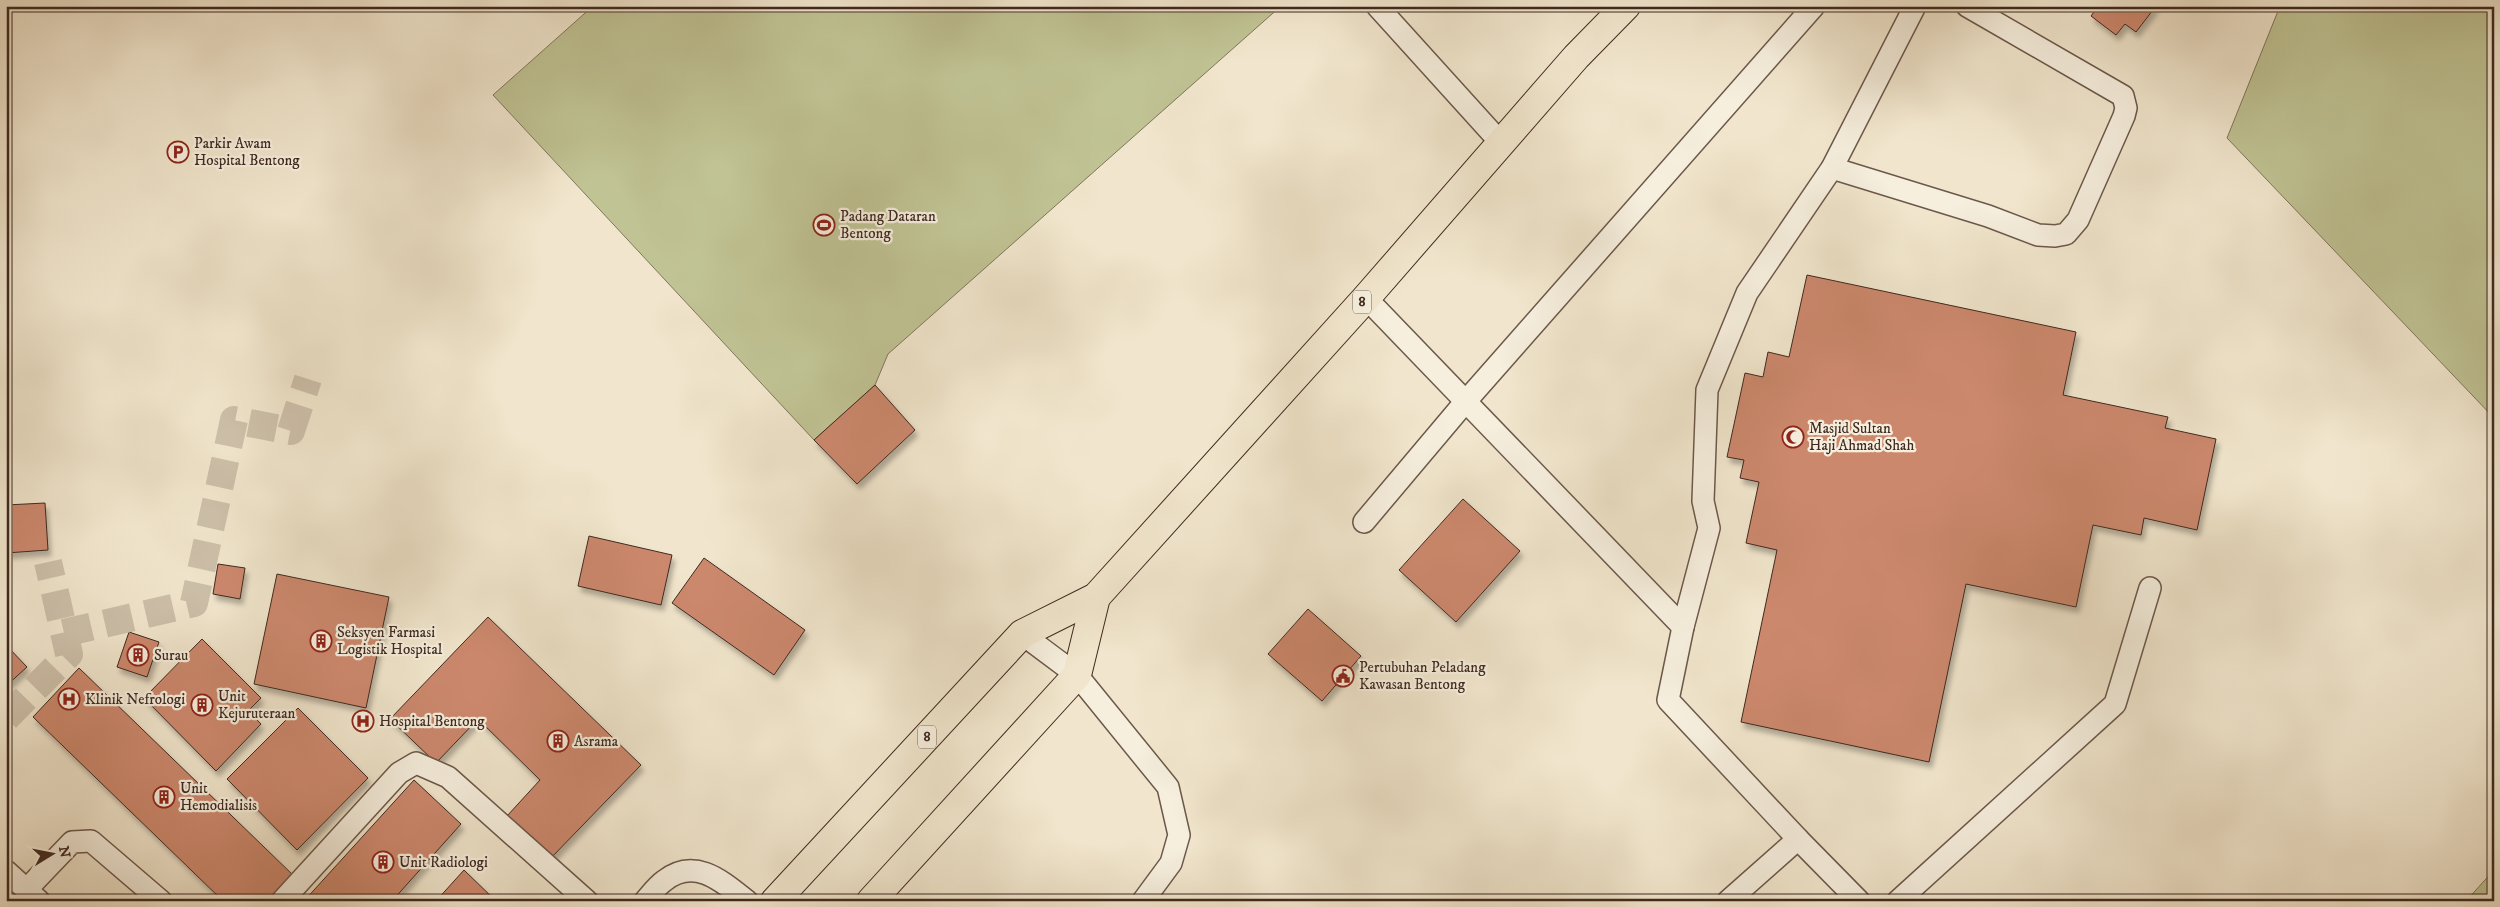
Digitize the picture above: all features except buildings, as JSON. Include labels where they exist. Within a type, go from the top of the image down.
[{"type":"main road","name":"8","points":[[775,901],[1022,634],[1096,597],[1366,298],[1576,56],[1626,6]]},
{"type":"main road","name":"8","points":[[871,901],[1077,675],[1096,597]]},
{"type":"lane","points":[[1377,6],[1501,143]]},
{"type":"lane","points":[[1364,522],[1466,401],[1814,6]]},
{"type":"lane","points":[[1859,901],[1798,839],[1668,700],[1683,627],[1709,528],[1703,501],[1707,390],[1747,293],[1832,168],[1915,6]]},
{"type":"lane","points":[[1832,168],[1988,216],[2038,235],[2055,236],[2066,234],[2072,230],[2124,116],[2126,108],[2123,96],[1967,6]]},
{"type":"lane","points":[[1366,298],[1683,627]]},
{"type":"lane","points":[[1898,901],[2115,704],[2150,588]]},
{"type":"lane","points":[[1022,634],[1077,675],[1168,787],[1180,835],[1171,863],[1143,901]]},
{"type":"lane","points":[[282,901],[399,773],[416,763],[448,778],[587,901]]},
{"type":"lane","points":[[1728,901],[1798,839]]},
{"type":"lane","points":[[6,871],[33,895],[72,842],[91,841],[161,901]]},
{"type":"lane","points":[[645,901],[664,880],[678,872],[695,871],[717,876],[747,901]]},
{"type":"green space","name":"Padang Dataran Bentong","points":[[593,6],[1281,6],[888,354],[875,385],[814,440],[493,95]]},
{"type":"green space","points":[[2280,6],[2494,6],[2494,418],[2227,138]]},
{"type":"green space","points":[[2494,870],[2494,901],[2466,901]]},
{"type":"tunnel","points":[[64,633],[194,603],[234,420],[291,431],[308,379]]},
{"type":"tunnel","points":[[6,718],[69,654],[48,562]]},
{"type":"place","name":"Parkir Awam Hospital Bentong","points":[[178,152]]},
{"type":"place","name":"Padang Dataran Bentong","points":[[824,225]]},
{"type":"place","name":"Masjid Sultan Haji Ahmad Shah","points":[[1793,437]]},
{"type":"place","name":"Seksyen Farmasi Logistik Hospital","points":[[321,641]]},
{"type":"place","name":"Surau","points":[[138,655]]},
{"type":"place","name":"Pertubuhan Peladang Kawasan Bentong","points":[[1343,676]]},
{"type":"place","name":"Klinik Nefrologi","points":[[69,699]]},
{"type":"place","name":"Unit Kejuruteraan","points":[[202,705]]},
{"type":"place","name":"Hospital Bentong","points":[[363,721]]},
{"type":"place","name":"Asrama","points":[[558,741]]},
{"type":"place","name":"Unit Hemodialisis","points":[[164,797]]},
{"type":"place","name":"Unit Radiologi","points":[[383,862]]}]
